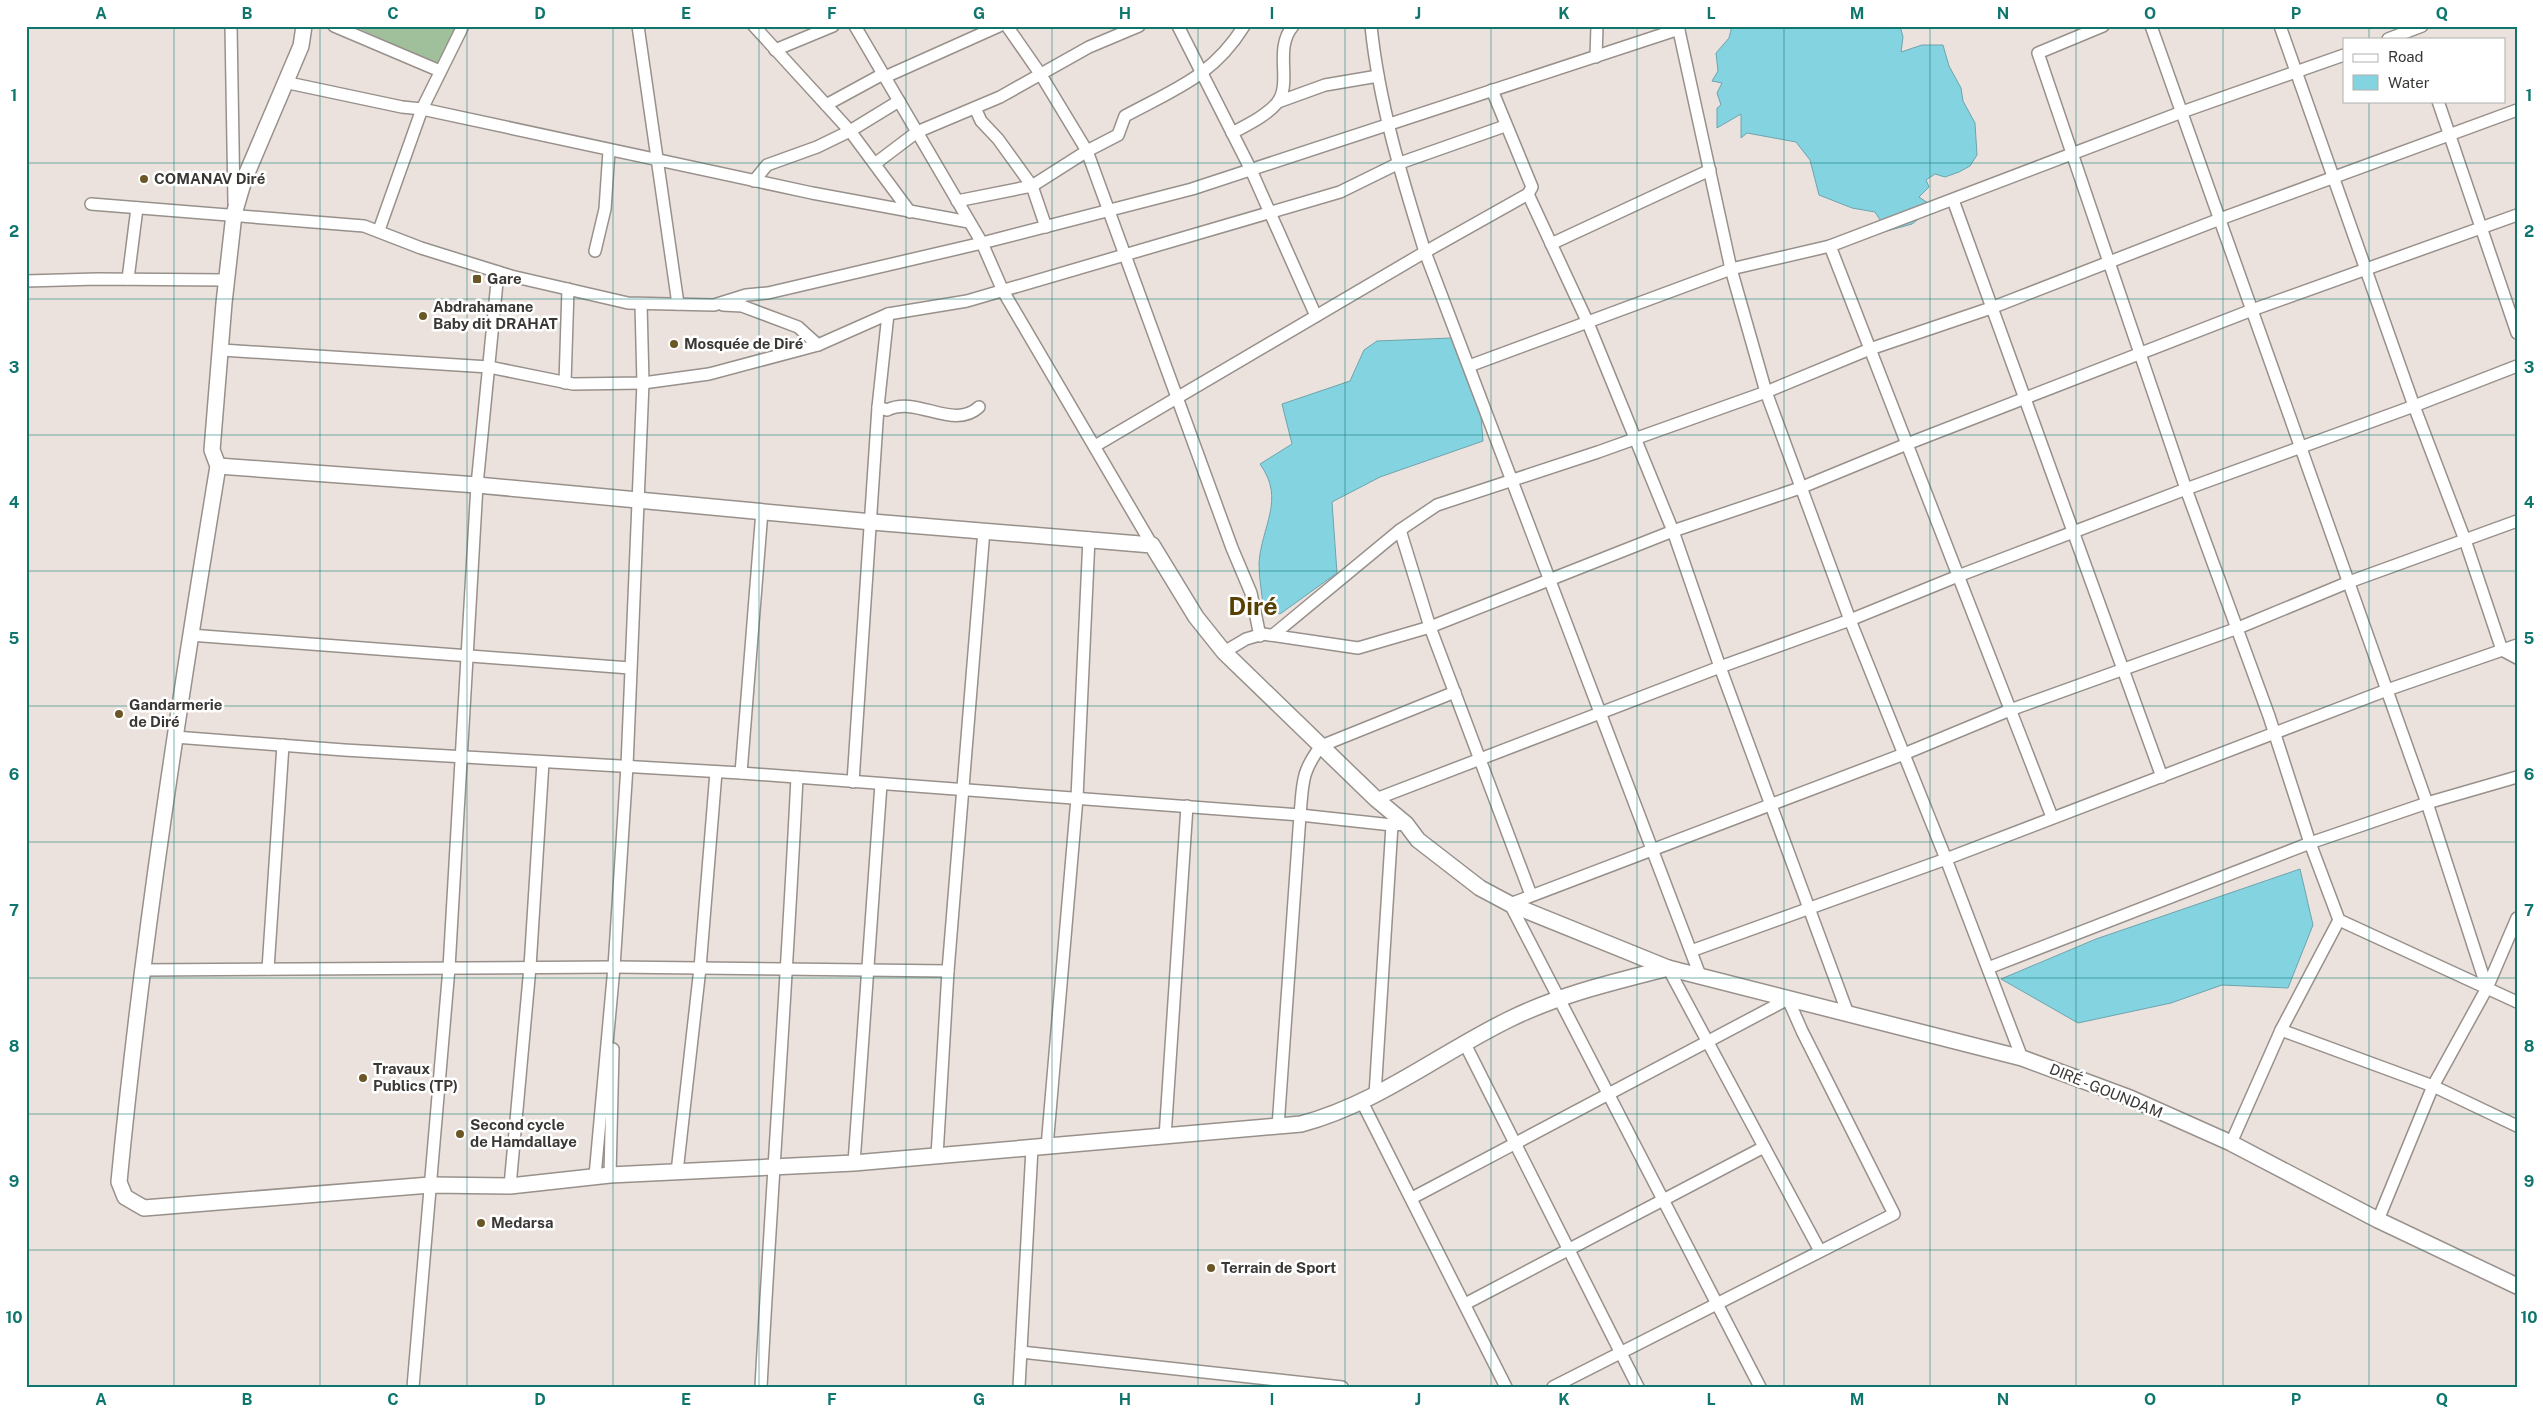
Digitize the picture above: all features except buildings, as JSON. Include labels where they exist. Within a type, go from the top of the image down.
[{"type":"main road","points":[[304,26],[300,46],[244,180],[234,214],[226,280],[222,350],[212,450],[218,466],[190,635],[141,970],[119,1182],[125,1197],[144,1208],[430,1185],[510,1186],[595,1176],[854,1163],[1278,1127],[1319,1120],[1368,1098],[1510,1019],[1559,997],[1668,968]]},
{"type":"main road","points":[[218,466],[477,485],[872,522],[1089,538],[1152,545]]},
{"type":"main road","name":"DIRÉ - GOUNDAM","points":[[1152,545],[1196,618],[1224,652],[1376,798],[1399,824],[1448,866],[1480,888],[1510,904],[1668,968],[1701,978],[2022,1058],[2130,1098],[2231,1143],[2378,1220],[2517,1286]]},
{"type":"street","points":[[231,26],[234,214]]},
{"type":"street","points":[[334,26],[440,71]]},
{"type":"street","points":[[379,230],[422,109],[463,26]]},
{"type":"street","points":[[638,26],[678,304]]},
{"type":"street","points":[[754,26],[850,131],[876,163],[910,212]]},
{"type":"street","points":[[775,50],[833,26]]},
{"type":"street","points":[[856,26],[982,243],[1003,291],[1152,545]]},
{"type":"street","points":[[826,105],[884,75],[999,26]]},
{"type":"street","points":[[1007,26],[1041,75],[1087,151],[1232,548],[1251,593],[1260,636]]},
{"type":"street","points":[[876,163],[917,132],[975,108],[1041,75],[1090,47],[1139,26]]},
{"type":"street","points":[[1178,26],[1251,170],[1316,316]]},
{"type":"street","points":[[957,201],[1032,186],[1087,151],[1118,135],[1125,116],[1202,74],[1223,57],[1244,26]]},
{"type":"street","points":[[1278,102],[1282,90],[1284,42],[1293,26]]},
{"type":"street","points":[[1371,26],[1378,76],[1397,164],[1425,252],[1470,366],[1701,978]]},
{"type":"street","points":[[1596,57],[1597,26]]},
{"type":"street","points":[[2103,26],[2038,53],[2186,489],[2238,628],[2310,843],[2339,920],[2517,1002]]},
{"type":"street","points":[[2151,26],[2428,803],[2487,988]]},
{"type":"street","points":[[2280,26],[2414,406],[2465,540],[2502,650],[2517,658]]},
{"type":"street","points":[[714,305],[746,296],[768,293],[982,243],[1192,189],[1388,126],[1678,28],[1731,268],[1766,392],[1850,620],[1946,859],[2022,1058]]},
{"type":"street","points":[[2391,38],[2416,30]]},
{"type":"street","points":[[1470,366],[1588,324],[1731,268],[1830,246],[2073,156],[2182,112],[2343,55]]},
{"type":"street","points":[[1232,133],[1278,102],[1325,85],[1378,76]]},
{"type":"street","points":[[284,82],[402,108],[422,109],[659,162],[910,212],[970,222]]},
{"type":"street","points":[[1095,446],[1425,252],[1528,194],[1532,186],[1505,126],[1492,90]]},
{"type":"street","points":[[754,181],[767,165],[817,147],[850,131],[899,101]]},
{"type":"street","points":[[2438,102],[2517,333]]},
{"type":"street","points":[[975,108],[981,121],[998,139],[1032,186],[1046,227]]},
{"type":"street","points":[[1273,634],[1400,530],[1437,505],[1766,392],[1870,349],[1992,308],[2220,220],[2517,110]]},
{"type":"street","points":[[222,350],[489,367],[565,383],[643,383],[709,374],[818,345],[888,314],[967,302],[1340,192],[1397,164],[1505,126]]},
{"type":"street","points":[[595,251],[605,209],[609,151]]},
{"type":"street","points":[[1550,244],[1710,170]]},
{"type":"street","points":[[1528,194],[1588,324],[1673,531],[1720,667],[1848,1014]]},
{"type":"street","points":[[1952,200],[2162,777]]},
{"type":"street","points":[[91,204],[234,214],[364,226],[379,230],[421,248],[498,272],[628,303],[742,306],[798,327],[818,345]]},
{"type":"street","points":[[128,279],[137,208]]},
{"type":"street","points":[[1224,652],[1246,638],[1273,634],[1342,648],[1358,648],[1430,627],[1551,581],[1673,531],[1800,488],[1907,444],[2252,310],[2517,215]]},
{"type":"street","points":[[1830,246],[2052,817]]},
{"type":"street","points":[[413,1387],[449,968],[477,485],[498,272]]},
{"type":"street","points":[[26,280],[226,280]]},
{"type":"street","points":[[565,383],[568,289]]},
{"type":"street","points":[[595,1176],[614,967],[627,766],[636,500],[643,383],[641,304]]},
{"type":"street","points":[[853,782],[867,562],[872,522],[878,407],[888,314]]},
{"type":"street","points":[[1376,798],[1720,667],[1850,620],[1958,576],[2186,489],[2301,448],[2517,366]]},
{"type":"street","points":[[878,407],[888,410],[897,405],[956,416],[972,414],[979,407]]},
{"type":"street","points":[[741,773],[762,511]]},
{"type":"street","points":[[1760,1387],[1510,904],[1771,803],[1904,754],[2010,710],[2122,668],[2238,628],[2349,582],[2517,522]]},
{"type":"street","points":[[937,1156],[948,971],[984,530]]},
{"type":"street","points":[[1400,530],[1430,627],[1481,758],[1531,895]]},
{"type":"street","points":[[1048,1147],[1077,798],[1089,538]]},
{"type":"street","points":[[190,635],[630,668]]},
{"type":"street","points":[[1691,952],[1946,859],[2387,690],[2517,645]]},
{"type":"street","points":[[1278,1127],[1300,815],[1304,777],[1309,762],[1321,746],[1455,692]]},
{"type":"street","points":[[175,737],[462,757],[741,773],[1187,806],[1399,824],[1368,1098],[1412,1198],[1506,1387]]},
{"type":"street","points":[[268,969],[282,745]]},
{"type":"street","points":[[510,1186],[530,967],[543,762]]},
{"type":"street","points":[[678,1172],[700,968],[716,772]]},
{"type":"street","points":[[761,1387],[773,1167],[788,969],[797,777]]},
{"type":"street","points":[[1988,968],[2310,843],[2428,803],[2517,777]]},
{"type":"street","points":[[854,1163],[881,784]]},
{"type":"street","points":[[1165,1137],[1187,806]]},
{"type":"street","points":[[2378,1220],[2433,1086],[2487,988],[2517,918]]},
{"type":"street","points":[[2231,1143],[2281,1030],[2339,920]]},
{"type":"street","points":[[141,970],[614,967],[948,971]]},
{"type":"street","points":[[1668,968],[1820,1251]]},
{"type":"street","points":[[1412,1198],[1788,999],[1802,1031],[1894,1214],[1553,1387]]},
{"type":"street","points":[[610,1175],[614,1027]]},
{"type":"street","points":[[2281,1030],[2433,1086],[2517,1126]]},
{"type":"street","points":[[1464,1044],[1638,1387]]},
{"type":"street","points":[[1465,1304],[1764,1147]]},
{"type":"street","points":[[1019,1387],[1032,1148]]},
{"type":"street","points":[[1020,1352],[1342,1387]]},
{"type":"street","points":[[1498,1371],[1498,1387]]},
{"type":"green space","points":[[353,26],[456,26],[440,66]]},
{"type":"water","points":[[1732,26],[1900,26],[1903,37],[1901,52],[1922,45],[1943,45],[1949,66],[1961,88],[1963,101],[1975,123],[1977,155],[1970,166],[1959,172],[1945,177],[1935,174],[1926,180],[1929,187],[1919,197],[1934,207],[1912,224],[1887,231],[1875,212],[1852,208],[1819,195],[1810,160],[1796,142],[1747,133],[1741,138],[1741,114],[1717,128],[1717,108],[1721,105],[1717,93],[1722,83],[1712,81],[1718,71],[1716,53],[1729,38]]},
{"type":"water","points":[[1451,338],[1481,417],[1483,441],[1380,477],[1332,502],[1337,573],[1280,614],[1263,606],[1259,564],[1272,501],[1268,477],[1260,464],[1292,444],[1282,404],[1350,381],[1364,350],[1377,341]]},
{"type":"water","points":[[2300,869],[2313,925],[2288,988],[2222,985],[2171,1003],[2078,1023],[2001,979],[2096,939]]},
{"type":"place","name":"COMANAV Diré","points":[[144,179]]},
{"type":"place","name":"Gare","points":[[477,279]]},
{"type":"place","name":"Abdrahamane Baby dit DRAHAT","points":[[423,316]]},
{"type":"place","name":"Mosquée de Diré","points":[[674,344]]},
{"type":"place","name":"Gandarmerie de Diré","points":[[119,714]]},
{"type":"place","name":"Travaux Publics (TP)","points":[[363,1078]]},
{"type":"place","name":"Second cycle de Hamdallaye","points":[[460,1134]]},
{"type":"place","name":"Medarsa","points":[[481,1223]]},
{"type":"place","name":"Terrain de Sport","points":[[1211,1268]]},
{"type":"district","name":"Diré","points":[[1253,606]]}]
